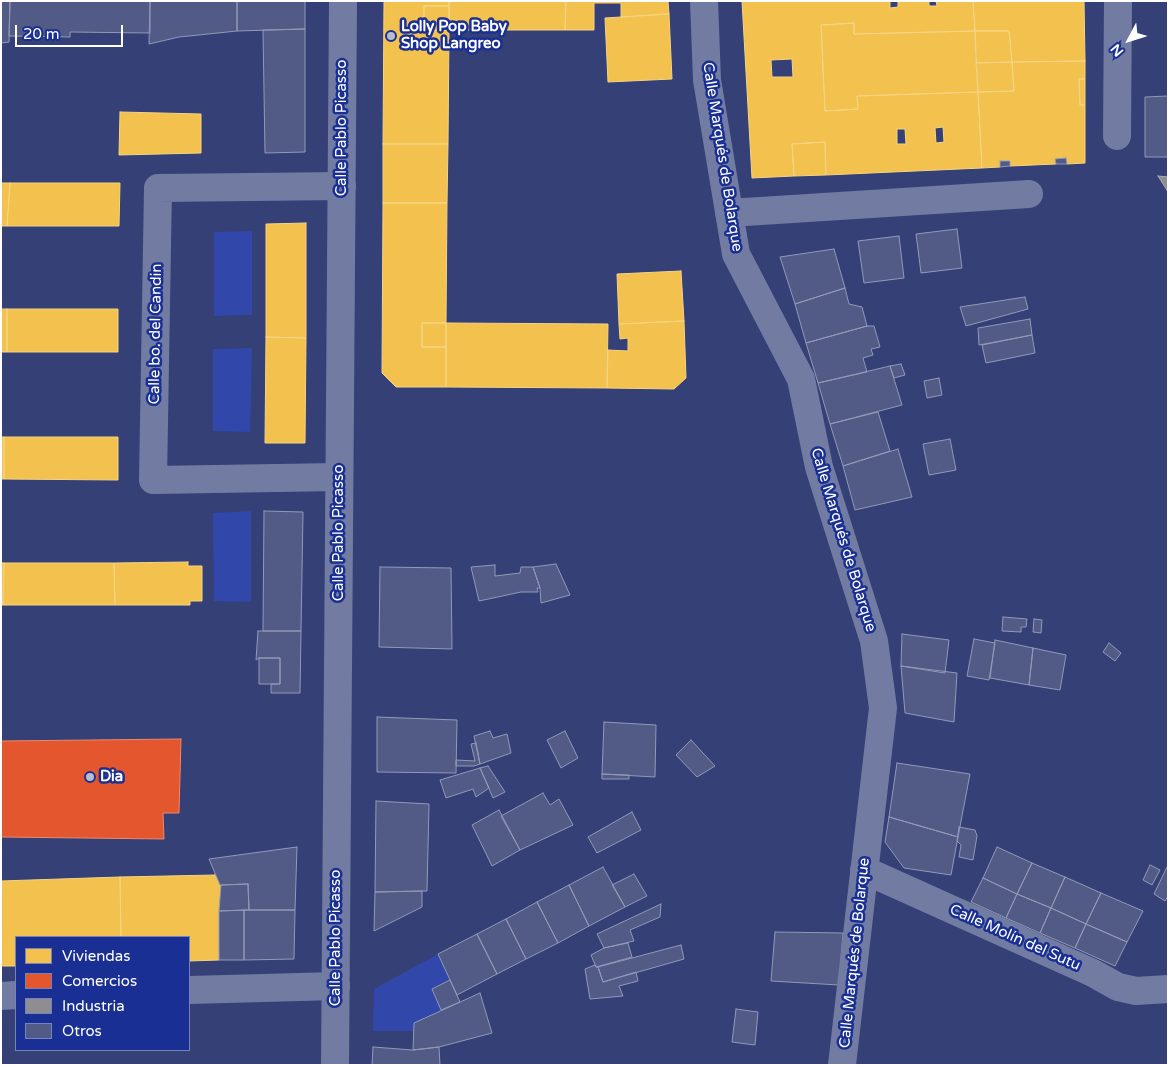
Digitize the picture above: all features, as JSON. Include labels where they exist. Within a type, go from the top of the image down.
[{"type":"street","name":"Calle Pablo Picasso","points":[[335,1065],[343,1]]},
{"type":"street","name":"Calle Marqués de Bolarque","points":[[704,1],[707,80],[736,254],[801,379],[819,467],[874,641],[883,708],[842,1065]]},
{"type":"street","points":[[1117,136],[1118,1]]},
{"type":"street","name":"Calle bo. del Candin","points":[[339,477],[153,480],[158,188],[342,186]]},
{"type":"street","points":[[729,213],[1029,194]]},
{"type":"street","name":"Calle Molín del Sutu","points":[[864,870],[1093,973],[1118,987],[1136,991],[1168,989]]},
{"type":"street","points":[[190,990],[336,986]]},
{"type":"street","points":[[1,996],[15,995]]},
{"type":"shaded area","points":[[252,231],[252,315],[214,316],[214,232]]},
{"type":"shaded area","points":[[252,348],[250,432],[213,431],[213,349]]},
{"type":"shaded area","points":[[251,511],[251,602],[214,601],[213,513]]},
{"type":"shaded area","points":[[438,954],[450,980],[432,989],[441,1010],[414,1023],[414,1031],[373,1031],[374,989]]},
{"type":"building: Viviendas","points":[[384,1],[449,1],[449,6],[424,6],[424,31],[449,30],[448,144],[383,144]]},
{"type":"building: Viviendas","points":[[449,1],[566,1],[565,30],[449,30]]},
{"type":"building: Viviendas","points":[[566,1],[668,1],[669,14],[621,17],[621,3],[594,3],[594,30],[565,30]]},
{"type":"building: Viviendas","points":[[742,1],[890,1],[890,8],[898,7],[898,1],[929,1],[929,6],[937,6],[936,1],[973,1],[975,31],[854,34],[854,23],[821,25],[825,111],[858,109],[857,96],[978,92],[982,168],[826,175],[825,142],[792,144],[794,176],[752,178]],"holes":[[[792,59],[793,77],[772,77],[771,60]],[[943,127],[944,142],[936,143],[935,128]],[[897,129],[905,129],[906,144],[897,144]]]},
{"type":"building: Viviendas","points":[[973,1],[1084,1],[1085,61],[1012,62],[1009,31],[975,31]]},
{"type":"building: Viviendas","points":[[424,6],[449,6],[449,30],[424,31]]},
{"type":"building: Viviendas","points":[[669,14],[672,79],[608,82],[605,18]]},
{"type":"building: Viviendas","points":[[854,23],[854,34],[975,31],[978,92],[857,96],[858,109],[825,111],[821,25]]},
{"type":"building: Viviendas","points":[[975,31],[1009,31],[1012,62],[976,63]]},
{"type":"building: Viviendas","points":[[1085,61],[1085,79],[1079,79],[1080,105],[1085,105],[1085,163],[1067,164],[1066,158],[1055,159],[1056,164],[1010,166],[1010,161],[1000,161],[1000,167],[982,168],[978,92],[1014,91],[1012,62]]},
{"type":"building: Viviendas","points":[[1012,62],[1014,91],[978,92],[976,63]]},
{"type":"building: Viviendas","points":[[1079,79],[1085,79],[1085,105],[1080,105]]},
{"type":"building: Viviendas","points":[[120,112],[201,114],[201,153],[119,155]]},
{"type":"building: Viviendas","points":[[825,142],[826,175],[794,176],[792,144]]},
{"type":"building: Viviendas","points":[[383,144],[448,144],[447,203],[383,203]]},
{"type":"building: Viviendas","points":[[1,183],[10,183],[7,226],[1,226]]},
{"type":"building: Viviendas","points":[[10,183],[120,183],[119,226],[7,226]]},
{"type":"building: Viviendas","points":[[383,203],[447,203],[446,323],[422,323],[422,347],[446,347],[446,387],[396,387],[382,373]]},
{"type":"building: Viviendas","points":[[306,223],[306,338],[266,337],[266,224]]},
{"type":"building: Viviendas","points":[[681,271],[684,321],[619,324],[617,274]]},
{"type":"building: Viviendas","points":[[1,309],[7,309],[7,352],[1,352]]},
{"type":"building: Viviendas","points":[[7,309],[118,309],[118,352],[7,352]]},
{"type":"building: Viviendas","points":[[684,321],[686,378],[674,389],[607,388],[608,350],[628,351],[628,338],[620,339],[619,324]]},
{"type":"building: Viviendas","points":[[422,323],[446,323],[446,347],[422,347]]},
{"type":"building: Viviendas","points":[[446,323],[608,324],[607,388],[446,387]]},
{"type":"building: Viviendas","points":[[266,337],[306,338],[305,443],[265,443]]},
{"type":"building: Viviendas","points":[[1,437],[4,437],[4,479],[1,479]]},
{"type":"building: Viviendas","points":[[4,437],[118,437],[118,480],[4,479]]},
{"type":"building: Viviendas","points":[[188,562],[188,566],[202,566],[202,601],[190,601],[190,605],[115,605],[114,563]]},
{"type":"building: Viviendas","points":[[1,563],[4,563],[3,605],[1,605]]},
{"type":"building: Viviendas","points":[[4,563],[114,563],[115,605],[3,605]]},
{"type":"building: Viviendas","points":[[215,875],[221,885],[219,960],[190,961],[190,936],[121,936],[120,877]]},
{"type":"building: Viviendas","points":[[120,877],[121,936],[15,936],[15,966],[1,966],[1,881]]},
{"type":"building: Comercios","name":"Dia","points":[[181,739],[179,813],[163,813],[164,839],[1,837],[1,741]]},
{"type":"building: Industria","points":[[1158,176],[1168,177],[1168,192],[1165,187]]},
{"type":"building: Otros","points":[[1,1],[10,1],[9,42],[1,43]]},
{"type":"building: Otros","points":[[10,1],[150,1],[150,33],[70,32],[70,37],[9,36]]},
{"type":"building: Otros","points":[[150,1],[237,1],[237,31],[179,37],[149,44]]},
{"type":"building: Otros","points":[[237,1],[305,1],[305,29],[237,31]]},
{"type":"building: Otros","points":[[305,29],[305,152],[265,153],[263,30]]},
{"type":"building: Otros","points":[[1168,96],[1168,157],[1145,157],[1145,97]]},
{"type":"building: Otros","points":[[1066,158],[1067,164],[1056,164],[1055,159]]},
{"type":"building: Otros","points":[[1000,161],[1010,161],[1010,166],[1000,167]]},
{"type":"building: Otros","points":[[957,229],[962,268],[921,273],[916,234]]},
{"type":"building: Otros","points":[[899,236],[904,278],[864,283],[858,241]]},
{"type":"building: Otros","points":[[834,249],[845,288],[795,304],[780,257]]},
{"type":"building: Otros","points":[[845,288],[849,304],[862,307],[867,326],[806,343],[795,304]]},
{"type":"building: Otros","points":[[1025,297],[1028,309],[966,326],[960,307]]},
{"type":"building: Otros","points":[[1030,319],[1032,335],[979,345],[978,328]]},
{"type":"building: Otros","points":[[867,326],[874,326],[880,347],[871,349],[873,355],[863,358],[867,372],[818,383],[806,343]]},
{"type":"building: Otros","points":[[1032,335],[1035,353],[986,363],[982,345]]},
{"type":"building: Otros","points":[[901,364],[905,375],[894,378],[890,366]]},
{"type":"building: Otros","points":[[890,366],[902,405],[830,424],[818,383]]},
{"type":"building: Otros","points":[[939,378],[942,395],[927,398],[924,381]]},
{"type":"building: Otros","points":[[878,412],[890,451],[843,466],[830,424]]},
{"type":"building: Otros","points":[[950,439],[956,470],[929,475],[923,444]]},
{"type":"building: Otros","points":[[898,449],[912,497],[855,510],[843,466]]},
{"type":"building: Otros","points":[[264,511],[303,512],[301,631],[263,631]]},
{"type":"building: Otros","points":[[556,564],[570,595],[541,603],[540,588],[533,567]]},
{"type":"building: Otros","points":[[495,565],[495,576],[520,573],[521,567],[533,567],[540,588],[537,588],[538,592],[521,592],[479,601],[471,567]]},
{"type":"building: Otros","points":[[380,567],[451,568],[452,649],[379,647]]},
{"type":"building: Otros","points":[[1003,617],[1027,619],[1026,627],[1021,627],[1021,632],[1002,631]]},
{"type":"building: Otros","points":[[1034,619],[1042,620],[1041,633],[1033,632]]},
{"type":"building: Otros","points":[[258,631],[301,631],[300,693],[271,693],[271,684],[280,684],[280,658],[259,658],[256,660]]},
{"type":"building: Otros","points":[[902,634],[949,640],[945,673],[901,666]]},
{"type":"building: Otros","points":[[974,639],[995,643],[989,680],[967,676]]},
{"type":"building: Otros","points":[[995,640],[1033,648],[1029,685],[990,678]]},
{"type":"building: Otros","points":[[1109,643],[1121,653],[1115,661],[1103,652]]},
{"type":"building: Otros","points":[[1033,648],[1066,655],[1060,690],[1029,685]]},
{"type":"building: Otros","points":[[259,658],[280,658],[280,684],[259,684]]},
{"type":"building: Otros","points":[[901,666],[957,673],[954,722],[905,713]]},
{"type":"building: Otros","points":[[377,717],[457,720],[456,773],[377,772]]},
{"type":"building: Otros","points":[[604,722],[656,725],[655,777],[602,774]]},
{"type":"building: Otros","points":[[490,731],[493,738],[507,734],[511,753],[480,764],[474,736]]},
{"type":"building: Otros","points":[[565,731],[578,758],[561,768],[547,740]]},
{"type":"building: Otros","points":[[691,740],[715,766],[697,777],[676,755]]},
{"type":"building: Otros","points":[[476,743],[480,764],[456,766],[456,760],[475,761],[471,744]]},
{"type":"building: Otros","points":[[897,763],[970,774],[958,837],[889,817]]},
{"type":"building: Otros","points":[[488,766],[505,792],[493,798],[480,768]]},
{"type":"building: Otros","points":[[480,768],[489,788],[476,797],[473,789],[446,798],[440,780]]},
{"type":"building: Otros","points":[[602,774],[629,775],[629,779],[602,779]]},
{"type":"building: Otros","points":[[543,793],[550,805],[559,799],[573,825],[520,850],[501,816]]},
{"type":"building: Otros","points":[[376,801],[429,804],[427,891],[375,892]]},
{"type":"building: Otros","points":[[499,810],[520,850],[492,866],[472,825]]},
{"type":"building: Otros","points":[[632,812],[641,830],[597,853],[588,837]]},
{"type":"building: Otros","points":[[889,817],[958,837],[951,875],[904,868],[885,842]]},
{"type":"building: Otros","points":[[959,827],[975,830],[977,836],[973,860],[959,857],[961,845],[957,841]]},
{"type":"building: Otros","points":[[297,847],[295,910],[249,910],[248,884],[220,885],[209,859]]},
{"type":"building: Otros","points":[[997,847],[1032,863],[1017,894],[983,878]]},
{"type":"building: Otros","points":[[1032,863],[1065,877],[1051,908],[1017,894]]},
{"type":"building: Otros","points":[[1150,865],[1160,870],[1152,885],[1143,880]]},
{"type":"building: Otros","points":[[1168,865],[1168,896],[1165,901],[1154,894]]},
{"type":"building: Otros","points":[[603,867],[625,907],[589,926],[569,885]]},
{"type":"building: Otros","points":[[634,874],[647,896],[625,907],[612,885]]},
{"type":"building: Otros","points":[[1065,877],[1101,893],[1086,924],[1051,908]]},
{"type":"building: Otros","points":[[983,878],[1017,894],[1006,918],[971,902]]},
{"type":"building: Otros","points":[[248,884],[249,910],[219,911],[221,885]]},
{"type":"building: Otros","points":[[569,885],[589,926],[558,943],[537,902]]},
{"type":"building: Otros","points":[[422,891],[422,907],[374,931],[375,892]]},
{"type":"building: Otros","points":[[1101,893],[1143,911],[1127,942],[1086,924]]},
{"type":"building: Otros","points":[[1017,894],[1051,908],[1040,933],[1006,918]]},
{"type":"building: Otros","points":[[537,902],[558,943],[526,959],[506,919]]},
{"type":"building: Otros","points":[[661,904],[660,917],[630,930],[634,941],[604,948],[597,934]]},
{"type":"building: Otros","points":[[1051,908],[1086,924],[1075,948],[1040,933]]},
{"type":"building: Otros","points":[[244,910],[244,960],[219,960],[219,911]]},
{"type":"building: Otros","points":[[244,910],[295,910],[294,959],[244,960]]},
{"type":"building: Otros","points":[[506,919],[526,959],[497,974],[477,934]]},
{"type":"building: Otros","points":[[1086,924],[1127,942],[1115,966],[1075,948]]},
{"type":"building: Otros","points":[[775,932],[843,933],[839,985],[771,981]]},
{"type":"building: Otros","points":[[477,934],[497,974],[457,995],[438,954]]},
{"type":"building: Otros","points":[[628,943],[632,957],[596,967],[591,955],[604,948]]},
{"type":"building: Otros","points":[[681,945],[684,959],[603,982],[598,967]]},
{"type":"building: Otros","points":[[595,965],[598,967],[603,982],[636,972],[638,981],[619,986],[623,996],[590,999],[585,969]]},
{"type":"building: Otros","points":[[450,980],[460,1002],[441,1010],[432,989]]},
{"type":"building: Otros","points":[[480,993],[492,1033],[439,1047],[413,1050],[414,1023]]},
{"type":"building: Otros","points":[[736,1009],[758,1012],[755,1045],[732,1042]]},
{"type":"building: Otros","points":[[373,1047],[413,1050],[439,1047],[440,1065],[372,1065]]},
{"type":"place","name":"Lolly Pop Baby Shop Langreo","points":[[391,36]]},
{"type":"place","name":"Dia","points":[[90,777]]}]
